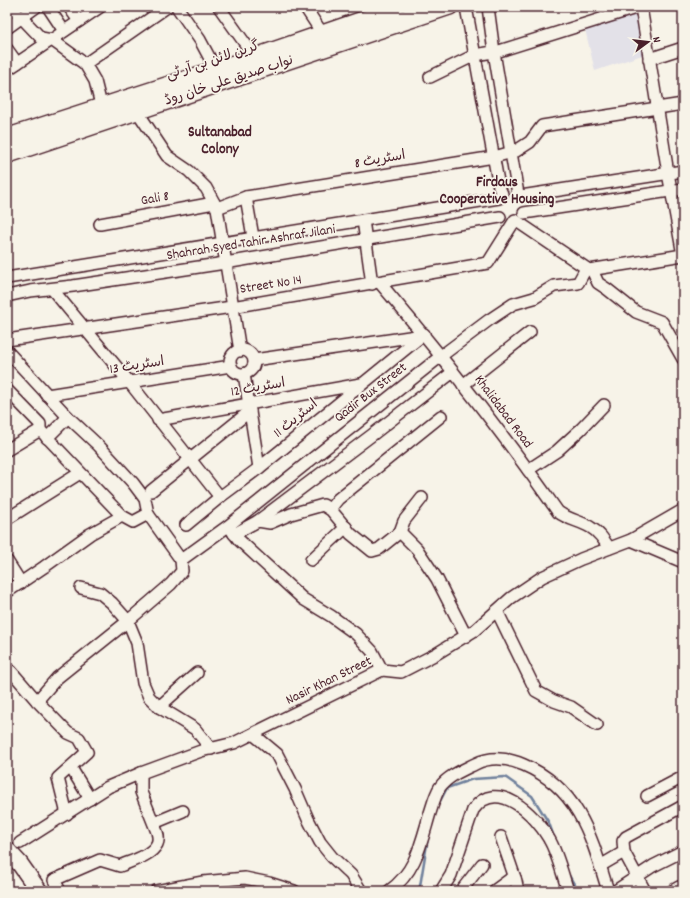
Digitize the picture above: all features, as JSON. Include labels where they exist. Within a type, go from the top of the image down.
[{"type":"highway","points":[[14,846],[20,864],[39,891]]},
{"type":"main road","name":"نواب صدیق علی خان روڈ","points":[[7,136],[254,56],[396,7]]},
{"type":"main road","name":"نواب صدیق علی خان روڈ","points":[[7,156],[137,111],[362,38],[451,7]]},
{"type":"street","points":[[9,7],[28,13],[41,38],[52,40],[85,64],[95,81],[102,105]]},
{"type":"street","points":[[48,7],[64,31]]},
{"type":"street","points":[[69,7],[79,21]]},
{"type":"street","points":[[85,64],[167,7]]},
{"type":"street","points":[[177,7],[200,40],[215,68]]},
{"type":"street","points":[[219,7],[254,56]]},
{"type":"street","points":[[305,7],[322,32]]},
{"type":"street","name":"گرین لائن بی آر ٹی","points":[[7,146],[430,7]]},
{"type":"street","points":[[466,7],[501,196]]},
{"type":"street","points":[[488,7],[494,52],[519,195],[525,205],[519,216]]},
{"type":"street","points":[[430,77],[475,55],[494,52],[640,7],[683,255],[589,269]]},
{"type":"street","points":[[7,70],[96,8]]},
{"type":"street","points":[[7,28],[28,13]]},
{"type":"street","points":[[649,59],[683,48]]},
{"type":"street","points":[[7,49],[17,63]]},
{"type":"street","name":"اسٹریٹ 8","points":[[216,205],[246,198],[494,157],[516,151],[530,142],[542,126],[683,104]]},
{"type":"street","points":[[137,111],[167,156],[189,171],[206,188],[216,205],[240,351]]},
{"type":"street","points":[[683,171],[519,195],[508,192],[501,196],[496,207],[500,217],[505,220],[519,216],[683,189]]},
{"type":"street","name":"Shahrah Syed Tahir Ashraf Jilani","points":[[7,278],[501,196]]},
{"type":"street","points":[[246,198],[253,237]]},
{"type":"street","name":"Gali 8","points":[[100,224],[216,205]]},
{"type":"street","points":[[519,216],[589,269],[598,283],[636,312],[662,322],[683,359]]},
{"type":"street","name":"Street No 14","points":[[7,340],[232,307],[488,264],[519,216]]},
{"type":"street","name":"Shahrah Syed Tahir Ashraf Jilani","points":[[7,296],[225,263],[500,217]]},
{"type":"street","points":[[363,220],[365,239],[376,283]]},
{"type":"street","name":"Qadir Bux Street","points":[[181,560],[231,530],[441,356],[489,320],[513,304],[534,298],[554,286],[578,283],[584,272],[589,269]]},
{"type":"street","points":[[59,270],[65,287]]},
{"type":"street","name":"Khalidabad Road","points":[[376,283],[424,334],[528,470],[558,512],[567,518],[590,526],[600,534],[609,548]]},
{"type":"street","points":[[52,289],[130,382],[158,420],[220,497]]},
{"type":"street","points":[[463,385],[530,332]]},
{"type":"street","points":[[254,360],[424,334]]},
{"type":"street","name":"اسٹریٹ 11","points":[[186,525],[259,468],[424,334]]},
{"type":"street","points":[[7,351],[47,395],[99,446],[133,483],[145,499],[148,514],[181,560],[182,571],[171,584],[128,621],[57,678],[36,701]]},
{"type":"street","points":[[240,351],[248,352],[254,360],[251,370],[244,374],[238,373],[232,366],[232,356],[240,351]]},
{"type":"street","name":"اسٹریٹ 13","points":[[47,395],[232,366]]},
{"type":"street","points":[[382,670],[372,651],[356,634],[304,599],[239,540],[231,530],[258,521],[453,372]]},
{"type":"street","points":[[244,374],[259,468]]},
{"type":"street","name":"اسٹریٹ 12","points":[[158,420],[249,408],[363,384]]},
{"type":"street","points":[[7,390],[40,424],[44,434],[122,516],[133,522],[148,514]]},
{"type":"street","points":[[528,470],[557,451],[604,405]]},
{"type":"street","points":[[151,491],[249,408]]},
{"type":"street","points":[[330,509],[338,499],[441,416]]},
{"type":"street","points":[[7,450],[44,434],[68,417]]},
{"type":"street","points":[[7,519],[80,473]]},
{"type":"street","points":[[258,521],[270,523],[291,514],[323,505],[330,509],[351,534],[372,551],[379,549],[400,532],[404,521],[422,498]]},
{"type":"street","name":"Nasir Khan Street","points":[[14,846],[108,787],[141,772],[234,743],[382,670],[401,672],[436,654],[475,630],[511,598],[542,577],[581,559],[631,540],[683,510]]},
{"type":"street","points":[[7,592],[90,534],[122,516]]},
{"type":"street","points":[[311,560],[346,527]]},
{"type":"street","points":[[400,532],[417,549],[437,578],[466,636]]},
{"type":"street","points":[[631,540],[683,562]]},
{"type":"street","points":[[7,561],[21,583]]},
{"type":"street","points":[[81,588],[100,592],[128,621],[137,643],[143,683],[149,697],[159,707],[195,729],[211,749]]},
{"type":"street","points":[[497,611],[536,691],[554,701],[571,707],[597,725]]},
{"type":"street","points":[[7,672],[11,671],[36,701],[68,733],[79,738],[87,752],[71,768],[58,778],[67,814]]},
{"type":"street","points":[[159,707],[197,673]]},
{"type":"street","points":[[253,734],[277,754],[296,789],[308,819],[320,842],[332,858],[351,875],[361,891]]},
{"type":"street","points":[[389,891],[406,875],[418,855],[434,799],[440,787],[452,776],[462,770],[479,762],[494,758],[519,763],[539,771],[552,781],[571,802],[585,824],[608,891]]},
{"type":"street","points":[[71,768],[90,799]]},
{"type":"street","points":[[60,891],[54,880],[100,860],[120,866],[146,856],[157,844],[158,838],[154,823],[141,792],[141,772]]},
{"type":"street","points":[[647,796],[683,777]]},
{"type":"street","points":[[441,891],[451,875],[473,810],[477,804],[483,800],[498,796],[519,805],[539,823],[550,840],[568,891]]},
{"type":"street","points":[[645,891],[624,852],[623,842],[626,837],[683,806]]},
{"type":"street","points":[[154,823],[183,811]]},
{"type":"street","points":[[501,837],[518,891]]},
{"type":"street","points":[[615,891],[653,866],[683,851]]},
{"type":"street","points":[[600,866],[624,852]]},
{"type":"street","points":[[461,891],[482,864]]},
{"type":"street","points":[[156,891],[203,882],[246,878],[269,882],[294,891]]},
{"type":"street","points":[[494,891],[509,880],[515,878]]},
{"type":"shaded area","points":[[638,7],[648,53],[595,71],[584,25]]},
{"type":"waterway","points":[[437,807],[447,788],[473,779],[505,777],[532,796],[549,823],[555,840]]},
{"type":"waterway","points":[[416,891],[420,886],[428,838]]},
{"type":"waterway","points":[[567,872],[578,891]]},
{"type":"district","name":"Sultanabad Colony","points":[[220,142]]},
{"type":"district","name":"Firdaus Cooperative Housing","points":[[497,192]]}]
